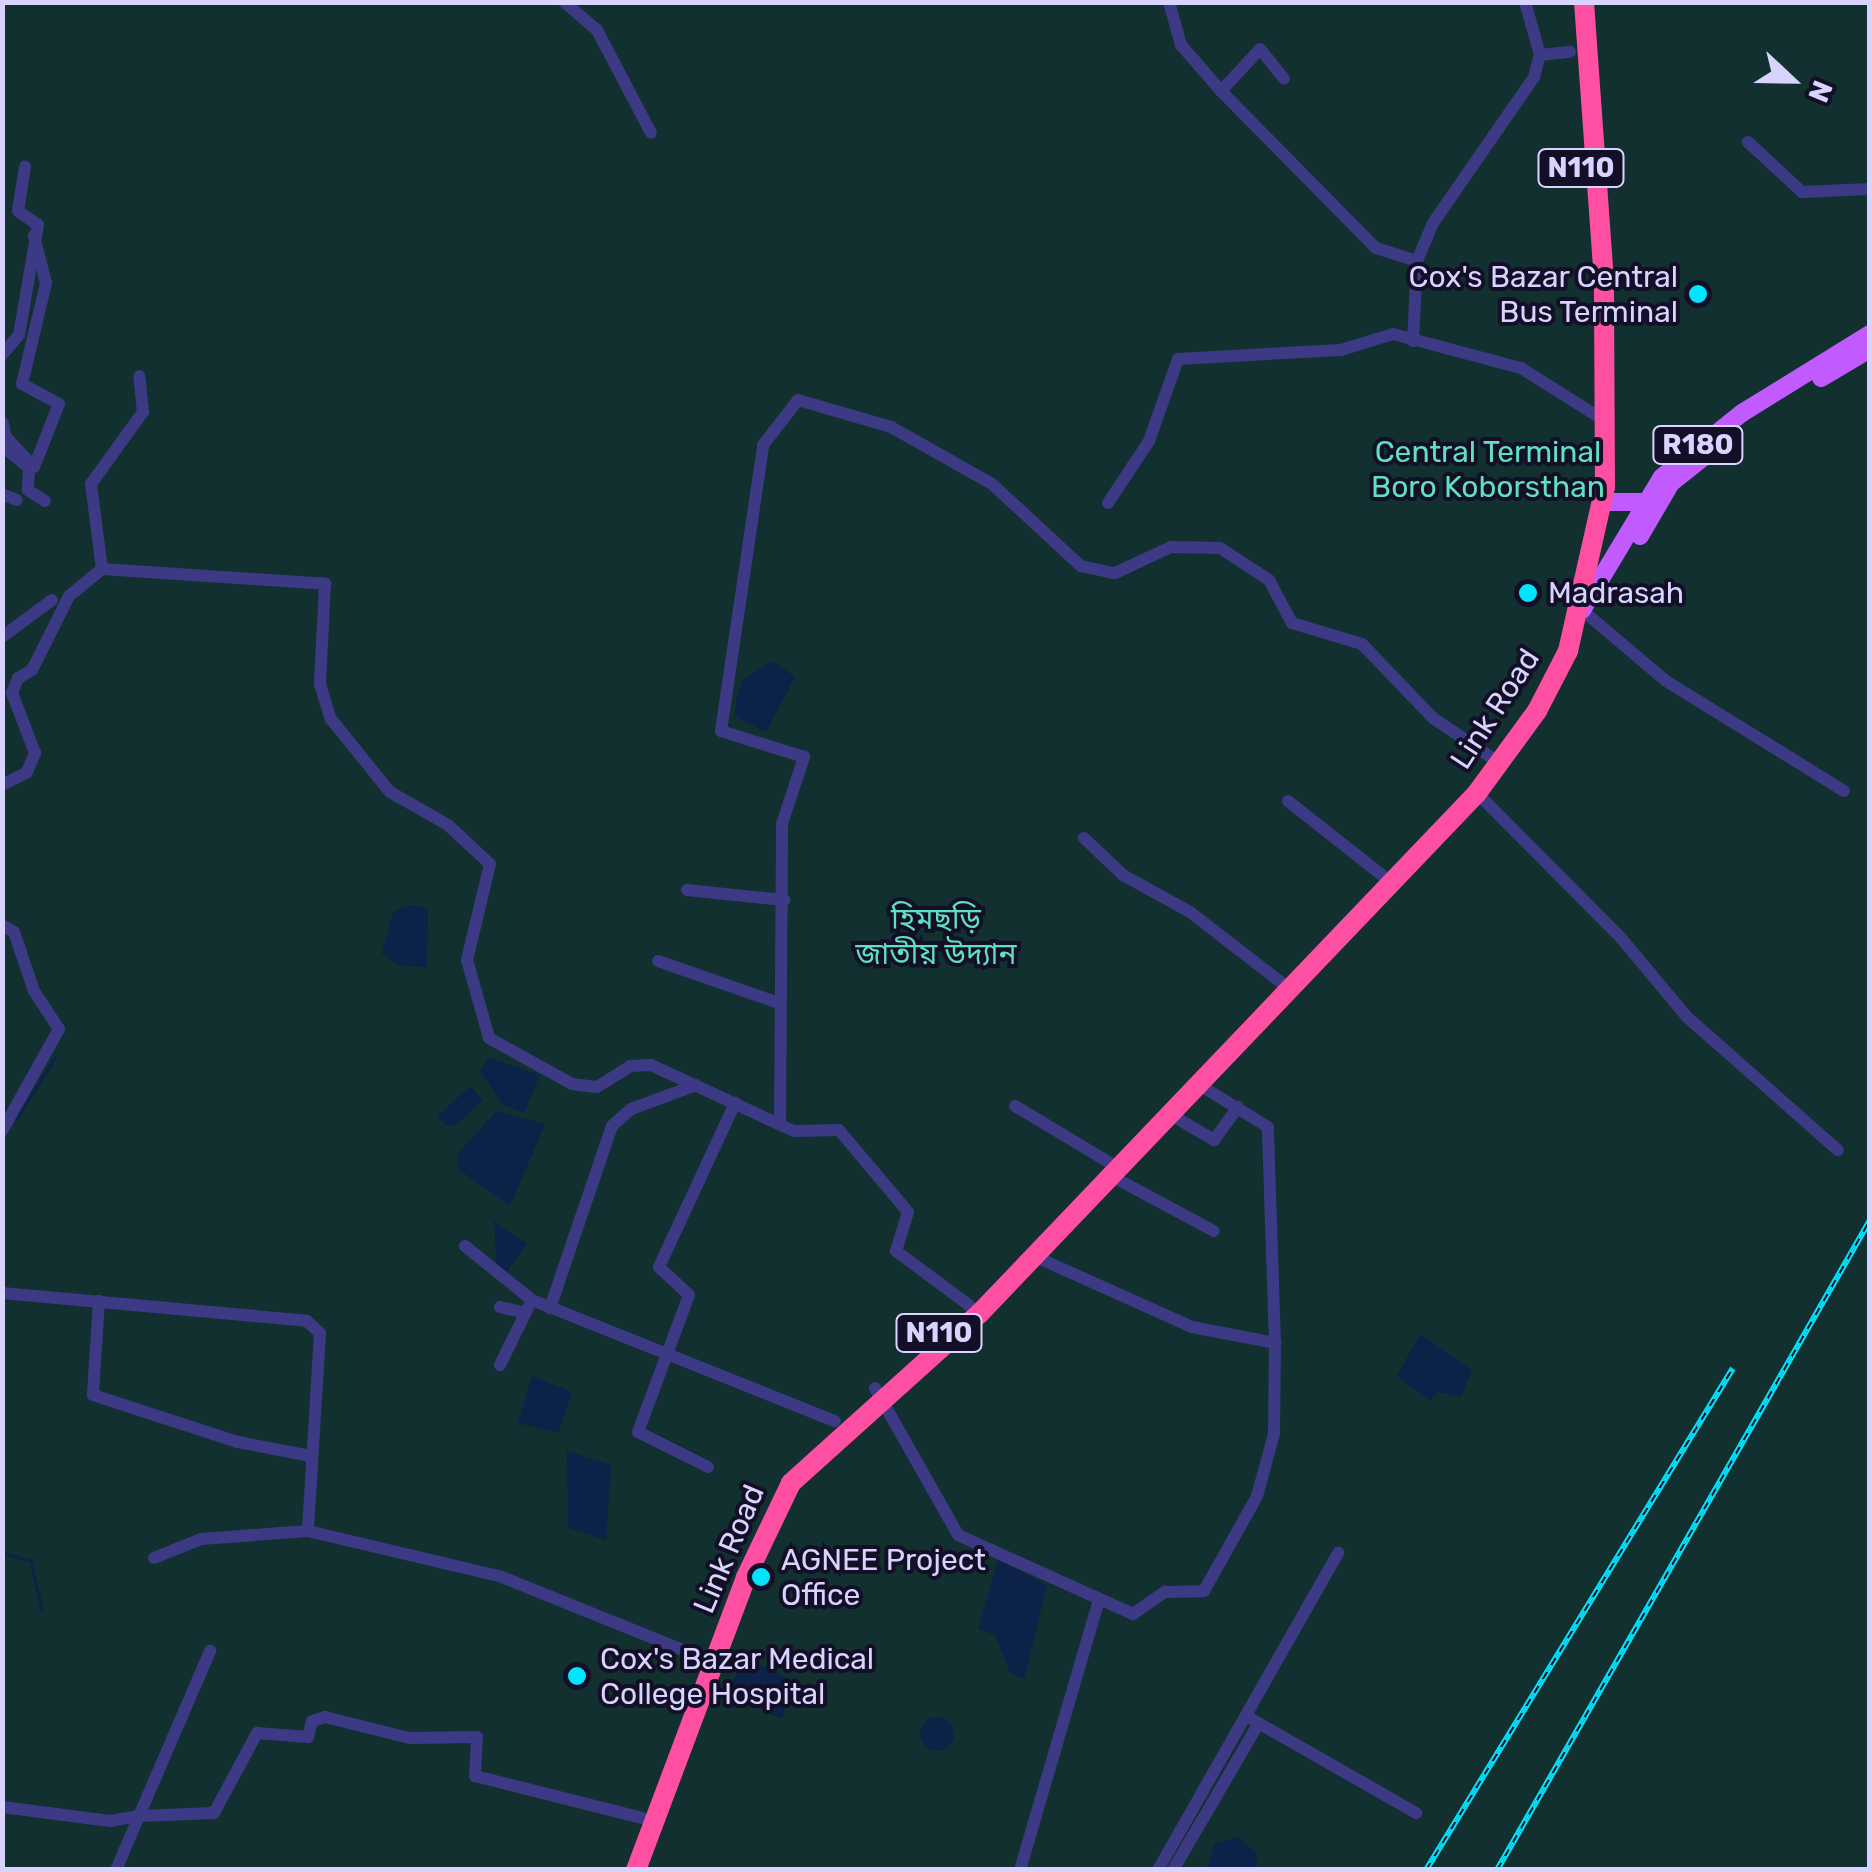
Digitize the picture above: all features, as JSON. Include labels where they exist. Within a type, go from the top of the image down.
[{"type":"highway","name":"N110","points":[[1572,2],[1570,52],[1601,333],[1604,421],[1603,502],[1579,617]]},
{"type":"highway","name":"N110","points":[[1584,2],[1604,281],[1601,333]]},
{"type":"highway","name":"Link Road","points":[[624,1870],[709,1660],[785,1493],[878,1393],[1202,1086],[1492,758],[1579,617]]},
{"type":"highway","name":"Link Road","points":[[636,1870],[762,1510],[835,1421],[878,1393],[1036,1257],[1283,984],[1478,793],[1538,712],[1579,617]]},
{"type":"main road","name":"R180","points":[[1579,617],[1643,502],[1692,450],[1870,334]]},
{"type":"main road","name":"R180","points":[[1579,617],[1596,602],[1671,483],[1749,421],[1870,349]]},
{"type":"main road","name":"R180","points":[[1603,502],[1643,502]]},
{"type":"street","points":[[564,2],[597,30],[651,133]]},
{"type":"street","points":[[1169,2],[1181,45],[1221,91],[1376,248],[1417,262]]},
{"type":"street","points":[[1413,340],[1417,262],[1433,223],[1534,78],[1540,55],[1525,2]]},
{"type":"street","points":[[1221,91],[1260,49],[1284,79]]},
{"type":"street","points":[[1540,55],[1570,52]]},
{"type":"street","points":[[1748,142],[1802,192],[1870,189]]},
{"type":"street","points":[[2,355],[25,313],[38,225],[18,211],[25,167]]},
{"type":"street","points":[[3,423],[4,436],[34,467],[59,404],[22,384],[46,283],[34,236]]},
{"type":"street","points":[[1108,503],[1148,440],[1171,363],[1341,350],[1378,333],[1521,368],[1604,421]]},
{"type":"street","points":[[102,569],[91,484],[143,412],[139,376]]},
{"type":"street","points":[[780,1124],[776,1002],[784,900],[782,824],[803,754],[720,731],[763,445],[798,400],[891,427],[992,484],[1081,566],[1115,573],[1171,547],[1220,548],[1269,580],[1292,623],[1362,644],[1422,708],[1492,758]]},
{"type":"street","points":[[2,446],[30,468],[28,490],[45,501]]},
{"type":"street","points":[[2,494],[18,500]]},
{"type":"street","points":[[2,785],[28,772],[35,753],[12,693],[18,678],[32,670],[69,596],[102,569],[325,584],[320,684],[332,719],[390,792],[448,825],[490,864],[467,960],[489,1038],[587,1088],[640,1064],[780,1124],[846,1135],[908,1212],[896,1251],[970,1306]]},
{"type":"street","points":[[2,637],[52,600]]},
{"type":"street","points":[[1579,617],[1666,681],[1844,790]]},
{"type":"street","points":[[1478,793],[1696,1027],[1838,1150]]},
{"type":"street","points":[[1288,802],[1387,879]]},
{"type":"street","points":[[1084,838],[1124,875],[1190,912],[1283,984]]},
{"type":"street","points":[[686,890],[784,900]]},
{"type":"street","points":[[2,926],[14,932],[34,991],[59,1028],[2,1131]]},
{"type":"street","points":[[658,961],[776,1002]]},
{"type":"street","points":[[550,1308],[612,1126],[631,1110],[696,1085]]},
{"type":"street","points":[[878,1393],[958,1534],[1133,1614],[1153,1596],[1209,1586],[1268,1462],[1276,1343],[1270,1134],[1238,1107],[1202,1086]]},
{"type":"street","points":[[708,1467],[638,1432],[688,1294],[659,1268],[735,1103]]},
{"type":"street","points":[[1015,1106],[1214,1231]]},
{"type":"street","points":[[1173,1116],[1214,1140],[1238,1107]]},
{"type":"street","points":[[465,1246],[532,1300],[835,1421]]},
{"type":"street","points":[[1036,1257],[1192,1328],[1276,1343]]},
{"type":"street","points":[[2,1292],[307,1321],[320,1333],[308,1531]]},
{"type":"street","points":[[500,1364],[521,1312],[532,1300]]},
{"type":"street","points":[[99,1301],[93,1395],[238,1442],[311,1456]]},
{"type":"street","points":[[500,1306],[521,1312]]},
{"type":"street","points":[[154,1558],[201,1539],[308,1531],[502,1577],[709,1660]]},
{"type":"street","points":[[1173,1870],[1338,1553]]},
{"type":"street","points":[[1020,1870],[1099,1600]]},
{"type":"street","points":[[116,1870],[210,1651]]},
{"type":"street","points":[[2,1807],[110,1821],[214,1813],[256,1733],[308,1737],[312,1721],[325,1717],[409,1738],[476,1737],[475,1776],[642,1818]]},
{"type":"street","points":[[1252,1720],[1416,1813]]},
{"type":"street","points":[[1158,1870],[1252,1720]]},
{"type":"green space","name":"হিমছড়ি জাতীয় উদ্যান","points":[[3,3],[1869,3],[1869,1869],[3,1870]]},
{"type":"water","points":[[773,661],[795,677],[766,732],[735,716],[736,701],[742,680]]},
{"type":"water","points":[[412,905],[428,909],[427,967],[399,966],[382,954],[393,911]]},
{"type":"water","points":[[489,1058],[540,1075],[524,1113],[502,1104],[480,1071]]},
{"type":"water","points":[[470,1086],[483,1100],[455,1126],[445,1125],[438,1116]]},
{"type":"water","points":[[497,1111],[545,1124],[510,1206],[458,1169],[457,1154]]},
{"type":"water","points":[[494,1221],[527,1244],[506,1273],[497,1268]]},
{"type":"water","points":[[1420,1334],[1472,1370],[1461,1397],[1438,1392],[1430,1401],[1397,1376]]},
{"type":"water","points":[[532,1376],[572,1392],[558,1433],[518,1423]]},
{"type":"water","points":[[567,1451],[611,1465],[606,1540],[568,1528]]},
{"type":"water","points":[[998,1560],[1047,1585],[1024,1679],[1010,1673],[995,1635],[978,1629]]},
{"type":"water","points":[[743,1656],[793,1681],[782,1719],[728,1695]]},
{"type":"water","points":[[937,1717],[949,1722],[954,1734],[949,1746],[937,1751],[925,1746],[920,1734],[925,1722]]},
{"type":"water","points":[[1237,1837],[1256,1852],[1257,1869],[1207,1869],[1214,1844]]},
{"type":"waterway","points":[[16,1119],[55,1057]]},
{"type":"waterway","points":[[2,1403],[2,1410]]},
{"type":"waterway","points":[[2,1553],[31,1561],[42,1610]]},
{"type":"railway","points":[[1497,1870],[1870,1220]]},
{"type":"railway","points":[[1426,1870],[1733,1368]]},
{"type":"place","name":"Cox's Bazar Central Bus Terminal","points":[[1698,294]]},
{"type":"place","name":"Madrasah","points":[[1528,593]]},
{"type":"place","name":"AGNEE Project Office","points":[[761,1577]]},
{"type":"place","name":"Cox's Bazar Medical College Hospital","points":[[577,1676]]},
{"type":"park label","name":"Central Terminal Boro Koborsthan","points":[[1488,469]]}]
